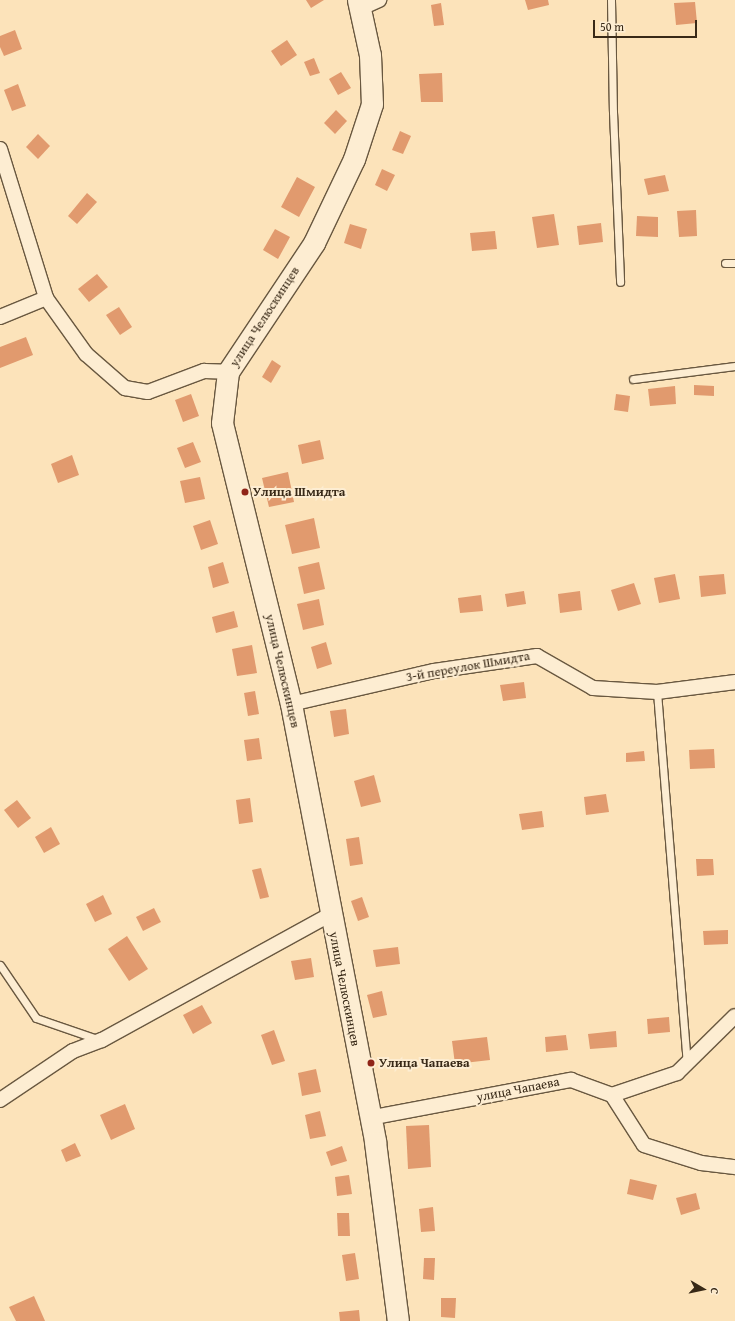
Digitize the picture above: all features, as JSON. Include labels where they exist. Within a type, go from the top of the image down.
[{"type":"street","name":"улица Челюскинцев","points":[[366,3],[372,104],[354,159],[314,243],[228,372],[222,423],[291,704],[377,1158],[398,1321]]},
{"type":"street","points":[[0,149],[46,298],[86,354],[125,388],[148,392],[204,370],[228,372]]},
{"type":"street","points":[[0,317],[46,298]]},
{"type":"street","name":"3-й переулок Шмидта","points":[[291,704],[434,671],[537,656],[593,688],[657,692],[735,682]]},
{"type":"street","points":[[0,1100],[73,1051],[102,1040],[330,914]]},
{"type":"street","points":[[735,1016],[677,1073],[612,1095],[644,1145],[701,1162],[735,1167]]},
{"type":"street","name":"улица Чапаева","points":[[369,1118],[571,1080],[612,1095]]},
{"type":"lane","points":[[611,0],[613,120],[620,282]]},
{"type":"lane","points":[[725,263],[735,263]]},
{"type":"lane","points":[[633,379],[735,366]]},
{"type":"lane","points":[[657,692],[687,1062]]},
{"type":"lane","points":[[1,967],[36,1018],[102,1040]]},
{"type":"building","points":[[306,0],[324,0],[311,8]]},
{"type":"building","points":[[525,0],[548,0],[549,5],[528,10]]},
{"type":"building","points":[[695,2],[697,23],[676,25],[674,3]]},
{"type":"building","points":[[441,3],[444,25],[434,26],[431,5]]},
{"type":"building","points":[[15,30],[22,49],[4,56],[0,47],[0,36]]},
{"type":"building","points":[[287,40],[297,55],[281,66],[271,51]]},
{"type":"building","points":[[314,58],[320,73],[310,76],[304,62]]},
{"type":"building","points":[[341,72],[351,88],[338,95],[329,79]]},
{"type":"building","points":[[442,73],[443,102],[421,102],[419,74]]},
{"type":"building","points":[[18,84],[26,106],[12,111],[4,90]]},
{"type":"building","points":[[336,110],[347,121],[335,134],[324,123]]},
{"type":"building","points":[[400,131],[411,136],[403,154],[392,150]]},
{"type":"building","points":[[38,134],[50,146],[38,159],[26,147]]},
{"type":"building","points":[[382,169],[395,175],[387,191],[375,185]]},
{"type":"building","points":[[665,175],[669,191],[648,195],[644,179]]},
{"type":"building","points":[[297,177],[315,187],[299,217],[281,207]]},
{"type":"building","points":[[87,193],[97,202],[77,224],[68,216]]},
{"type":"building","points":[[696,210],[697,236],[679,237],[677,211]]},
{"type":"building","points":[[554,214],[559,245],[537,248],[532,217]]},
{"type":"building","points":[[637,216],[658,217],[658,237],[636,236]]},
{"type":"building","points":[[601,223],[603,242],[579,245],[577,226]]},
{"type":"building","points":[[350,224],[367,229],[361,249],[344,243]]},
{"type":"building","points":[[275,229],[290,237],[278,259],[263,250]]},
{"type":"building","points":[[495,231],[497,249],[472,251],[470,233]]},
{"type":"building","points":[[97,274],[108,287],[89,302],[78,289]]},
{"type":"building","points":[[119,307],[132,327],[120,335],[106,315]]},
{"type":"building","points":[[26,337],[33,355],[0,368],[0,347]]},
{"type":"building","points":[[272,360],[281,366],[271,383],[262,377]]},
{"type":"building","points":[[694,385],[714,386],[714,396],[694,395]]},
{"type":"building","points":[[675,386],[676,404],[650,406],[648,389]]},
{"type":"building","points":[[191,394],[199,416],[183,422],[175,400]]},
{"type":"building","points":[[616,394],[630,396],[628,412],[614,410]]},
{"type":"building","points":[[320,440],[324,459],[302,464],[298,445]]},
{"type":"building","points":[[193,442],[201,462],[185,468],[177,448]]},
{"type":"building","points":[[72,455],[79,475],[58,483],[51,464]]},
{"type":"building","points":[[288,472],[294,502],[269,507],[262,478]]},
{"type":"building","points":[[200,477],[205,499],[185,503],[180,481]]},
{"type":"building","points":[[314,518],[320,548],[292,554],[285,525]]},
{"type":"building","points":[[210,520],[218,544],[201,550],[193,526]]},
{"type":"building","points":[[223,562],[229,583],[213,588],[208,567]]},
{"type":"building","points":[[319,562],[325,589],[304,594],[298,567]]},
{"type":"building","points":[[675,574],[680,599],[659,603],[654,578]]},
{"type":"building","points":[[724,574],[726,594],[701,597],[699,576]]},
{"type":"building","points":[[634,583],[641,604],[618,611],[611,590]]},
{"type":"building","points":[[524,591],[526,604],[507,607],[505,594]]},
{"type":"building","points":[[580,591],[582,610],[560,613],[558,594]]},
{"type":"building","points":[[481,595],[483,611],[460,613],[458,598]]},
{"type":"building","points":[[319,599],[324,625],[303,630],[297,604]]},
{"type":"building","points":[[234,611],[238,627],[216,633],[212,617]]},
{"type":"building","points":[[326,642],[332,664],[317,669],[311,647]]},
{"type":"building","points":[[252,645],[257,673],[237,676],[232,649]]},
{"type":"building","points":[[524,682],[526,698],[503,701],[500,685]]},
{"type":"building","points":[[255,691],[259,714],[248,716],[244,693]]},
{"type":"building","points":[[346,709],[349,734],[334,737],[330,711]]},
{"type":"building","points":[[259,738],[262,759],[247,761],[244,740]]},
{"type":"building","points":[[714,749],[715,768],[690,769],[689,750]]},
{"type":"building","points":[[644,751],[645,761],[626,762],[626,753]]},
{"type":"building","points":[[374,775],[381,802],[361,807],[354,781]]},
{"type":"building","points":[[606,794],[609,812],[586,815],[584,797]]},
{"type":"building","points":[[250,798],[253,822],[239,824],[236,800]]},
{"type":"building","points":[[17,800],[31,818],[18,828],[4,810]]},
{"type":"building","points":[[542,811],[544,827],[522,830],[519,814]]},
{"type":"building","points":[[51,827],[60,844],[44,853],[35,837]]},
{"type":"building","points":[[359,837],[363,864],[350,866],[346,839]]},
{"type":"building","points":[[696,859],[713,859],[714,875],[697,876]]},
{"type":"building","points":[[261,868],[269,897],[260,899],[252,870]]},
{"type":"building","points":[[103,895],[112,914],[95,922],[86,904]]},
{"type":"building","points":[[362,897],[369,917],[358,921],[351,901]]},
{"type":"building","points":[[154,908],[161,922],[143,931],[136,917]]},
{"type":"building","points":[[728,930],[728,944],[704,945],[703,931]]},
{"type":"building","points":[[127,936],[148,969],[129,981],[108,949]]},
{"type":"building","points":[[398,947],[400,964],[376,967],[373,950]]},
{"type":"building","points":[[311,958],[314,977],[295,980],[291,961]]},
{"type":"building","points":[[382,991],[387,1015],[373,1018],[367,995]]},
{"type":"building","points":[[202,1005],[212,1023],[193,1034],[183,1015]]},
{"type":"building","points":[[669,1017],[670,1032],[648,1034],[647,1019]]},
{"type":"building","points":[[274,1030],[285,1061],[272,1065],[261,1035]]},
{"type":"building","points":[[616,1031],[617,1047],[590,1049],[588,1034]]},
{"type":"building","points":[[566,1035],[568,1050],[546,1052],[545,1037]]},
{"type":"building","points":[[487,1037],[490,1060],[455,1064],[452,1041]]},
{"type":"building","points":[[316,1069],[321,1092],[302,1096],[298,1073]]},
{"type":"building","points":[[125,1104],[135,1129],[111,1140],[100,1115]]},
{"type":"building","points":[[320,1111],[326,1136],[310,1139],[305,1115]]},
{"type":"building","points":[[429,1125],[431,1167],[408,1169],[406,1126]]},
{"type":"building","points":[[75,1143],[81,1156],[66,1162],[61,1150]]},
{"type":"building","points":[[342,1146],[347,1161],[331,1166],[326,1152]]},
{"type":"building","points":[[349,1175],[352,1194],[337,1196],[335,1177]]},
{"type":"building","points":[[630,1179],[657,1185],[653,1200],[627,1194]]},
{"type":"building","points":[[696,1193],[700,1209],[681,1215],[676,1198]]},
{"type":"building","points":[[433,1207],[435,1231],[421,1232],[419,1209]]},
{"type":"building","points":[[337,1213],[349,1213],[350,1236],[338,1236]]},
{"type":"building","points":[[355,1253],[359,1279],[346,1281],[342,1255]]},
{"type":"building","points":[[424,1258],[435,1258],[434,1280],[423,1279]]},
{"type":"building","points":[[34,1296],[45,1321],[16,1321],[9,1307]]},
{"type":"building","points":[[441,1298],[456,1298],[455,1318],[441,1317]]},
{"type":"building","points":[[359,1310],[360,1321],[340,1321],[339,1312]]},
{"type":"place","name":"Улица Шмидта","points":[[245,492]]},
{"type":"place","name":"Улица Чапаева","points":[[371,1063]]}]
